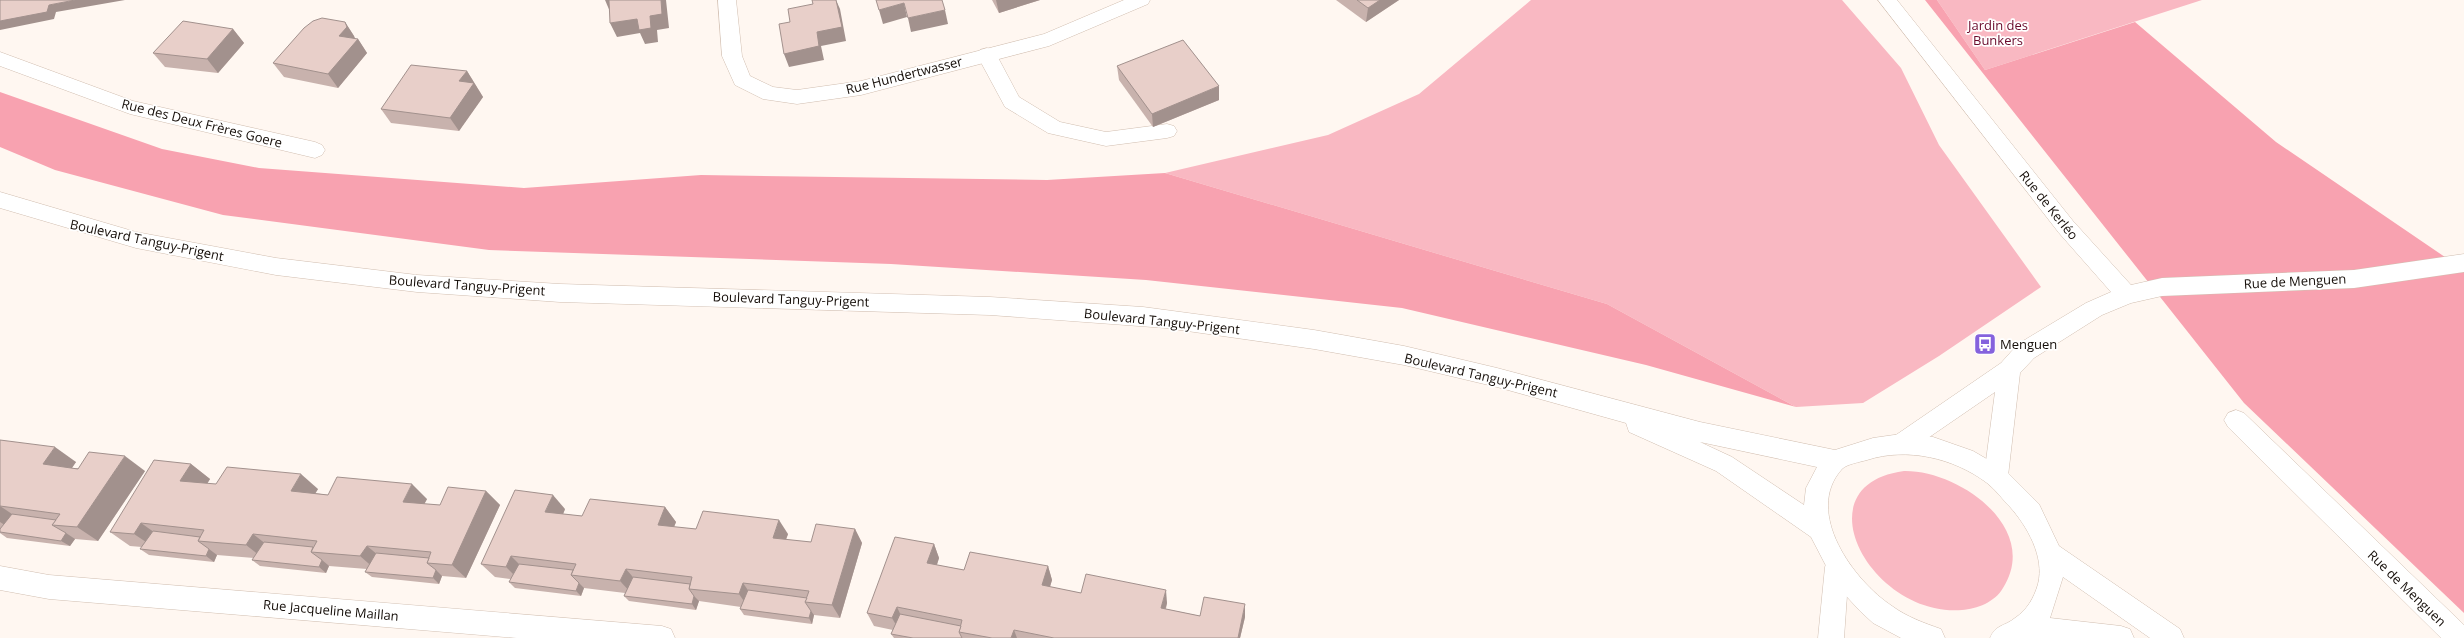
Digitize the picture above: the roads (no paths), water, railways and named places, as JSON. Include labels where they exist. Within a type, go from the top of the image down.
[{"type":"street","name":"Rue Hundertwasser","points":[[727,0],[732,56],[742,80],[770,94],[797,97],[861,88],[1049,39],[1141,0]]},
{"type":"street","name":"Rue de Kerléo","points":[[1887,0],[2061,221],[2127,295]]},
{"type":"street","points":[[987,55],[1012,102],[1055,128],[1106,139],[1167,131]]},
{"type":"street","name":"Rue des Deux Frères Goere","points":[[0,59],[130,108],[315,150]]},
{"type":"street","name":"Boulevard Tanguy-Prigent","points":[[0,200],[65,223],[182,250],[317,272],[483,289],[923,304],[1132,315],[1324,340],[1460,368],[1732,439],[1835,460]]},
{"type":"street","name":"Rue de Menguen","points":[[2127,295],[2162,288],[2354,279],[2464,263]]},
{"type":"street","points":[[1901,444],[2009,370],[2026,351],[2094,309],[2127,295]]},
{"type":"street","points":[[1996,476],[2009,370]]},
{"type":"street","name":"Boulevard Tanguy-Prigent","points":[[1582,400],[1724,464],[1820,530]]},
{"type":"street","name":"Rue de Menguen","points":[[2236,420],[2458,638]]},
{"type":"street","points":[[1932,638],[1910,631],[1881,614],[1856,593],[1837,567],[1820,530],[1817,513],[1818,488],[1835,460],[1872,448],[1901,444],[1933,447],[1965,458],[1996,476],[2030,512],[2050,554],[2051,582],[2042,608],[2014,632]]},
{"type":"street","points":[[2050,554],[2171,638]]},
{"type":"street","points":[[1831,638],[1837,567]]},
{"type":"street","name":"Rue Jacqueline Maillan","points":[[0,578],[49,587],[662,638]]},
{"type":"street","points":[[2014,632],[2121,638]]},
{"type":"place","name":"Menguen","points":[[1985,344]]},
{"type":"park label","name":"Jardin des Bunkers","points":[[1998,32]]}]
